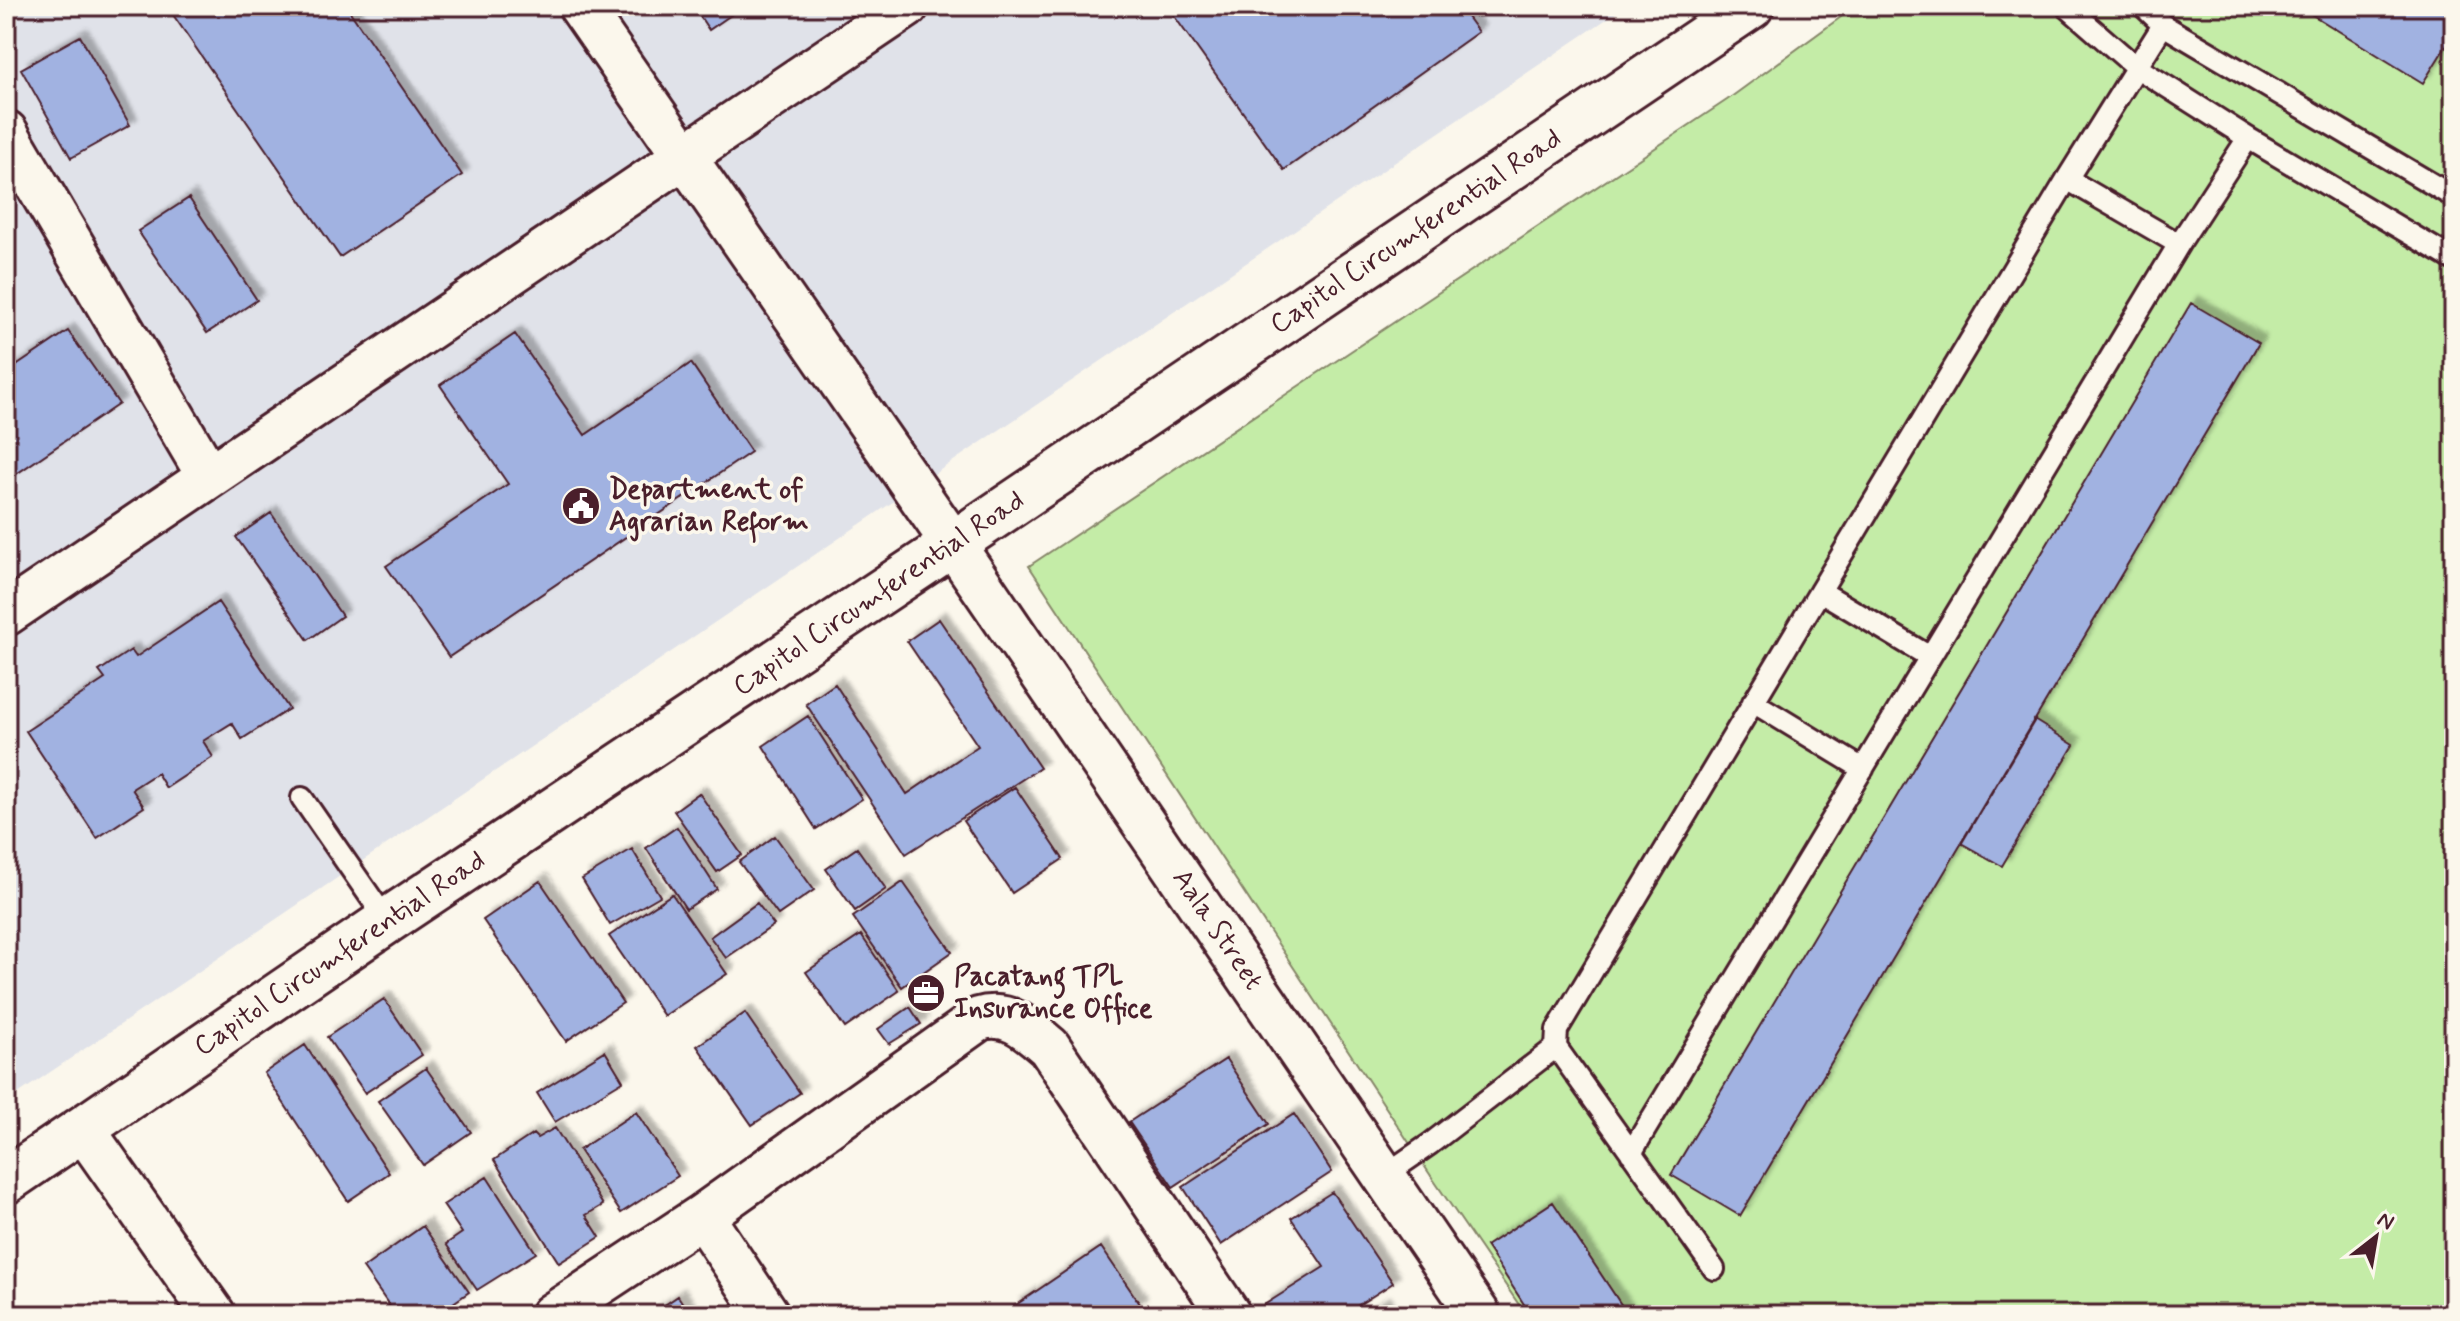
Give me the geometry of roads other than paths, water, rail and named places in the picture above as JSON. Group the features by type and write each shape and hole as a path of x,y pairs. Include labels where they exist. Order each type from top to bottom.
{"main road":[{"name":"Capitol Circumferential Road","path":"6,1181 387,921 1751,6"}],"street":[{"name":"Aala Street","path":"580,6 953,544 1479,1315"},
{"path":"6,614 907,6"},
{"path":"6,132 209,477"},
{"path":"552,1315 702,1216 979,1019 992,1015 1010,1019 1049,1047 1229,1315"},
{"path":"83,1129 214,1315"},
{"path":"702,1216 768,1315"}],"lane":[{"path":"2066,6 2136,67 2248,138 2454,260"},
{"path":"2143,6 2163,25 2454,197"},
{"path":"1714,1269 1556,1047 1557,1030 2067,179 2163,25"},
{"path":"1631,1153 2179,244 2248,138"},
{"path":"2067,179 2179,244"},
{"path":"1820,591 1930,657"},
{"path":"1753,702 1863,769"},
{"path":"302,798 387,921"},
{"path":"1385,1175 1556,1047"}],"place":[{"name":"Department of Agrarian Reform","path":"581,506"},
{"name":"Pacatang TPL Insurance Office","path":"926,993"}]}
